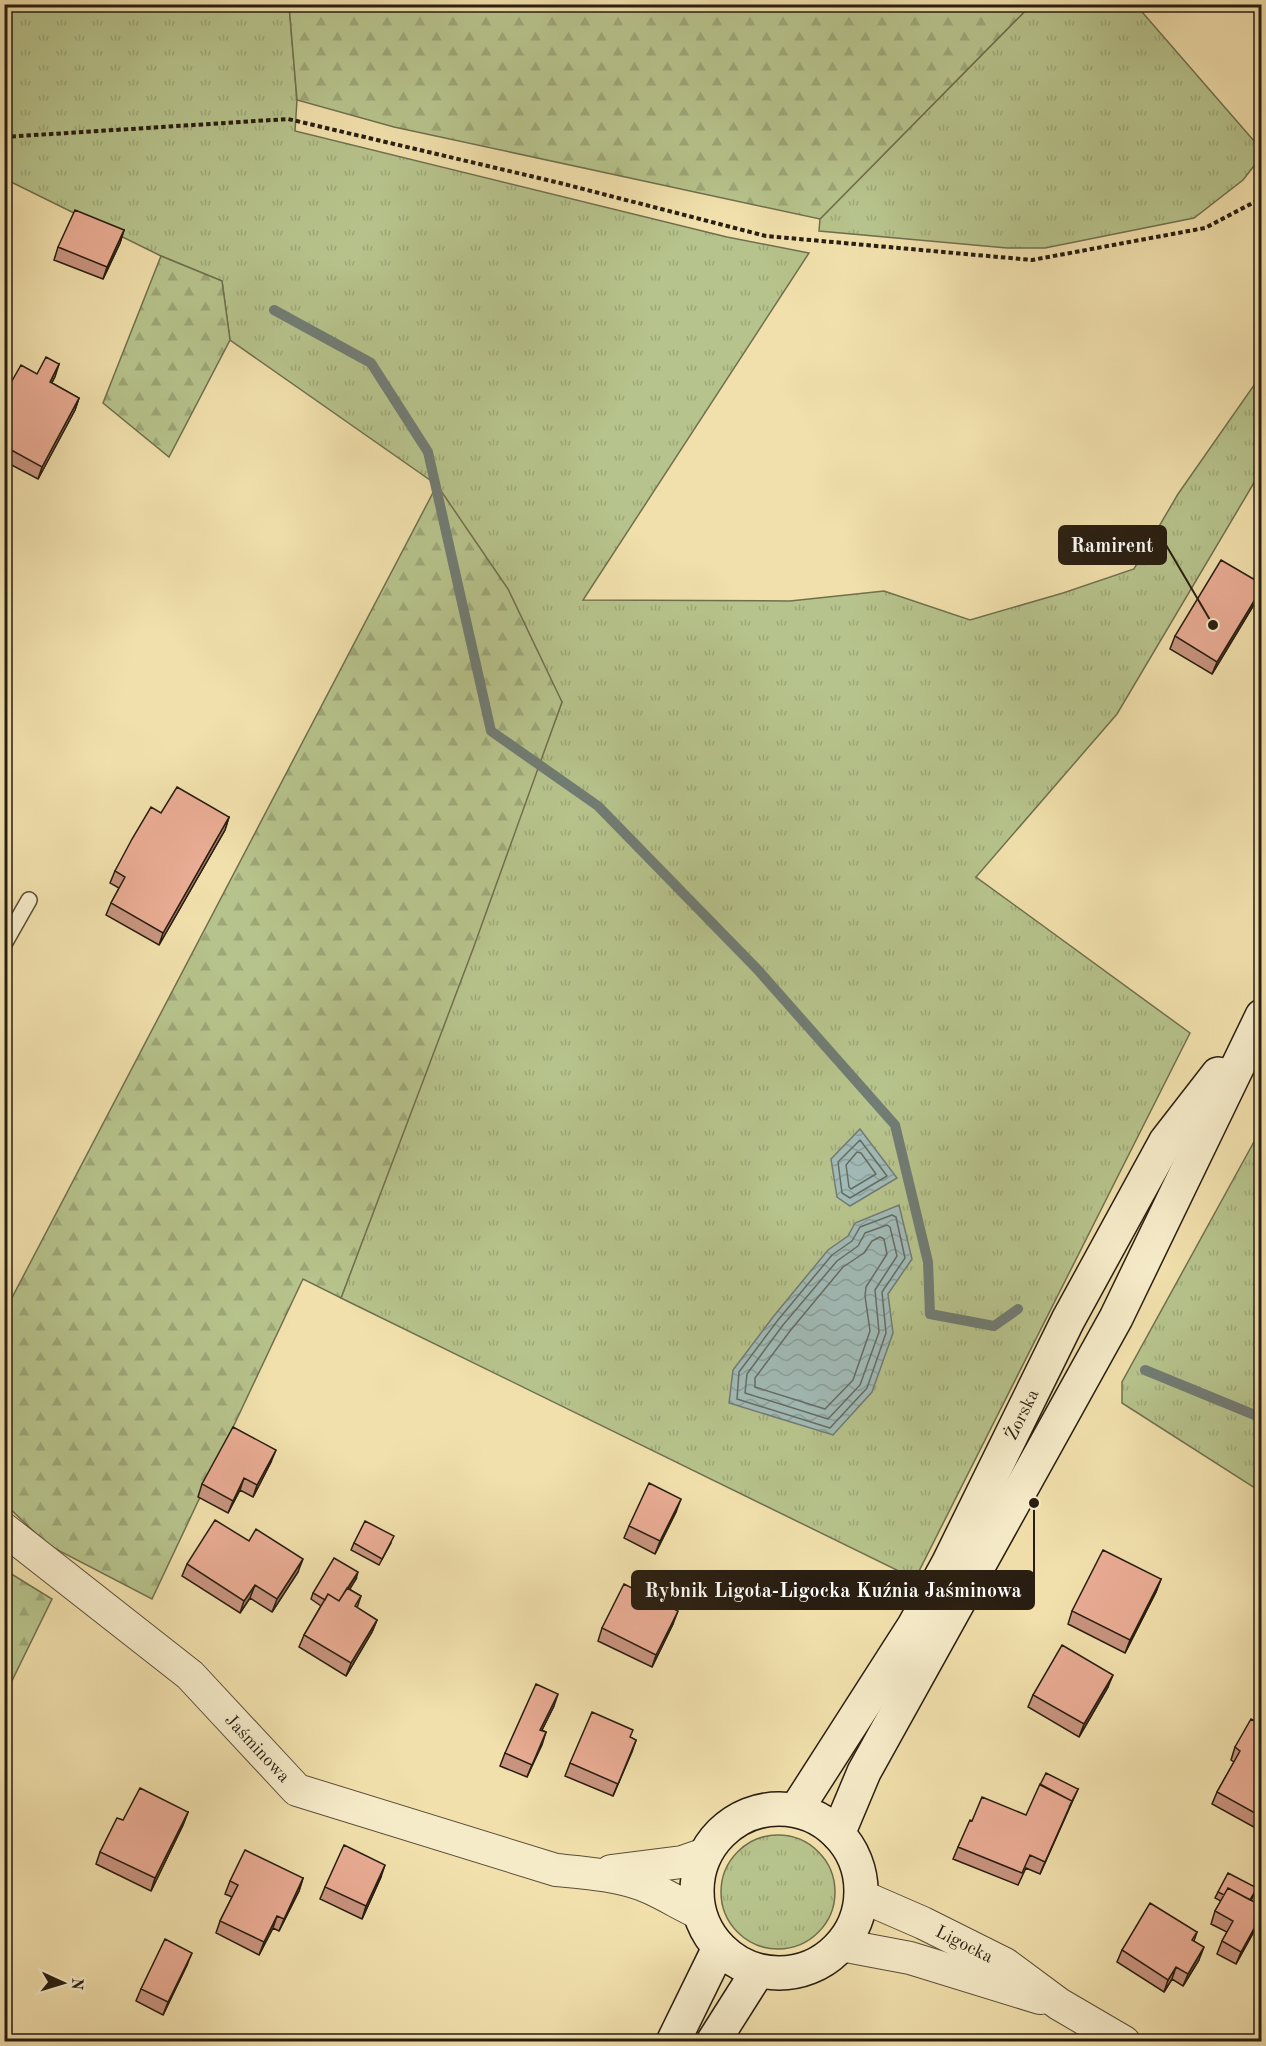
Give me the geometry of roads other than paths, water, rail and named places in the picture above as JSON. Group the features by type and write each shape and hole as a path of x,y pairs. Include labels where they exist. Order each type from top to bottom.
{"main road":[{"name":"Żorska","path":"796,1810 914,1626 948,1564 1068,1320 1166,1141 1259,1021"},
{"name":"Żorska","path":"838,1834 864,1772 1116,1318 1259,1021"},
{"path":"780,1809 796,1810 819,1819 838,1834 847,1845 856,1863 861,1896 855,1922 842,1945 820,1963 807,1969 779,1974 758,1971 739,1963 719,1948 705,1929 696,1898 697,1883 705,1854 724,1830 750,1814 780,1809"},
{"path":"673,2042 719,1948"},
{"path":"713,2042 758,1971"}],"street":[{"name":"Jaśminowa","path":"4,1529 190,1675 297,1790 556,1870 598,1874 647,1887 699,1913"},
{"name":"Jaśminowa","path":"598,1874 648,1865 682,1862 705,1854"},
{"name":"Ligocka","path":"861,1896 1005,1964 1059,2004 1124,2042"},
{"name":"Ligocka","path":"842,1945 910,1958 1059,2004"}],"lane":[{"path":"4,944 29,900"}],"water":[{"path":"860,1129 897,1178 850,1206 837,1197 831,1159"},
{"path":"899,1205 912,1259 888,1294 893,1333 872,1392 833,1435 729,1403 733,1370 828,1250 848,1236 855,1223"}],"waterway":[{"path":"274,310 371,363 428,452 491,731 598,806 757,969 895,1125 928,1262 930,1314 994,1326 1018,1309"},
{"path":"1145,1370 1262,1418"}],"place":[{"name":"Ramirent","path":"1213,625"},
{"name":"Rybnik Ligota-Ligocka Kuźnia Jaśminowa","path":"1034,1503"}]}
